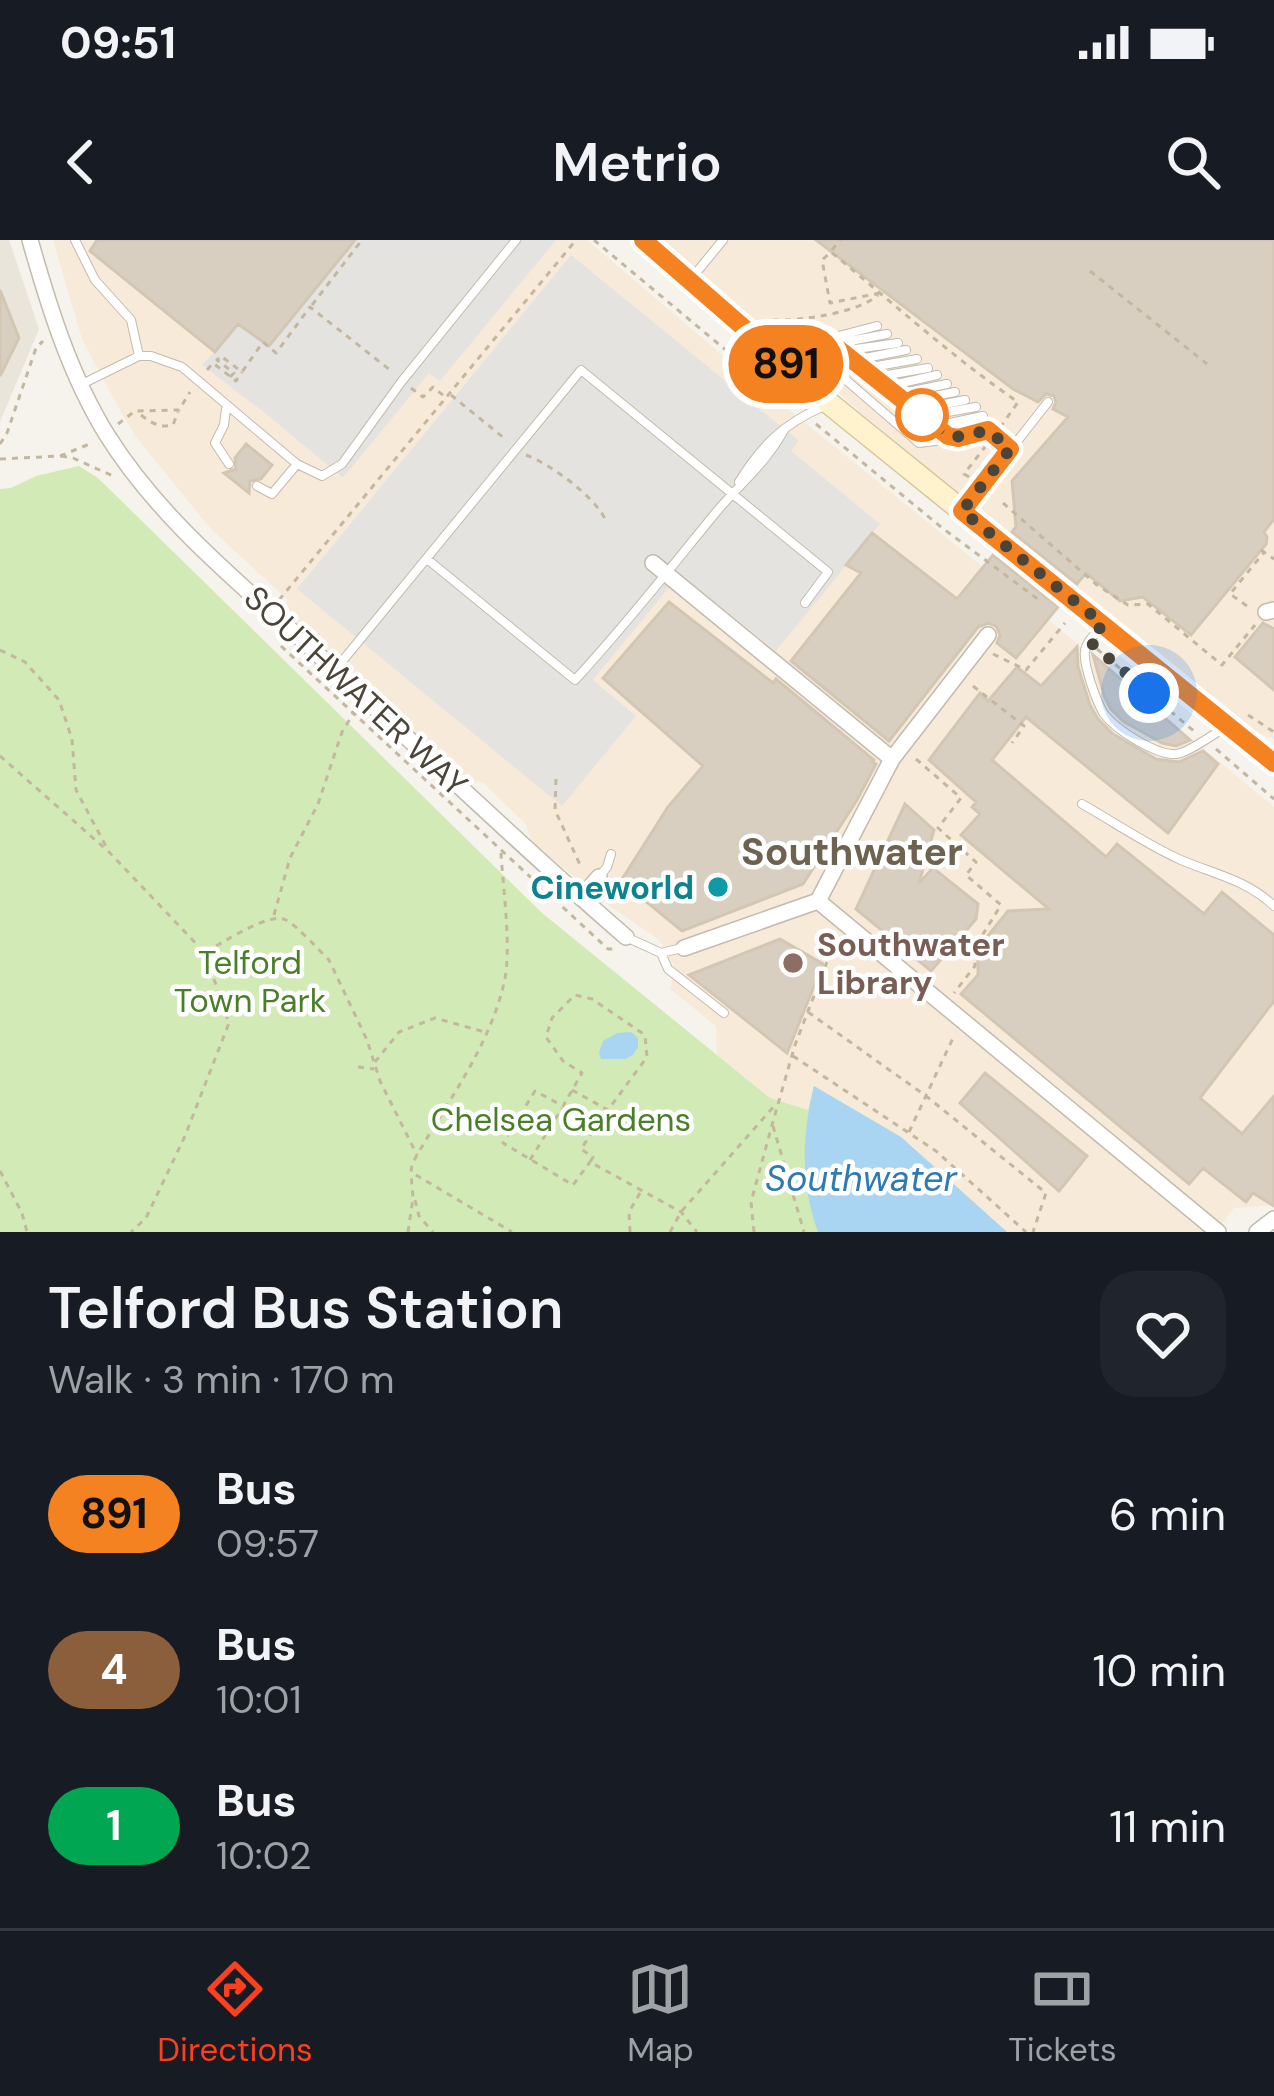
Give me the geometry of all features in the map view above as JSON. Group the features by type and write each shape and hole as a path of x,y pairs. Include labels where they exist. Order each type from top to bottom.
{"street":[{"name":"SOUTHWATER WAY","path":"30,240 80,385 106,434 162,506 335,670 590,887 626,937"},
{"path":"643,240 830,404 962,511 1096,633 1269,755"},
{"path":"660,568 897,752"},
{"path":"684,948 818,901 897,752 983,641"},
{"path":"818,901 1218,1232"},
{"path":"1257,1232 1274,1219"}],"lane":[{"path":"75,240 95,280 130,320 140,356"},
{"path":"80,385 140,356 151,356 182,368 297,464 322,476 341,464 516,240"},
{"path":"690,280 723,240"},
{"path":"790,368 829,341 877,326"},
{"path":"829,341 887,334"},
{"path":"829,341 948,436 958,438"},
{"path":"842,351 902,347 854,360"},
{"path":"842,351 846,380 919,443 988,430 1010,449"},
{"path":"865,368 917,359"},
{"path":"875,377 928,368"},
{"path":"335,670 581,370 828,572 806,602"},
{"path":"887,386 937,375"},
{"path":"896,394 946,384"},
{"path":"905,402 955,392"},
{"path":"914,410 965,400"},
{"path":"962,511 1048,402"},
{"path":"427,559 575,680 660,568 732,494 774,434 830,404"},
{"path":"226,407 215,443 229,464"},
{"path":"923,417 976,407"},
{"path":"935,426 983,416"},
{"path":"256,486 272,494 297,464"},
{"path":"1096,633 1084,653 1102,712 1113,722 1158,752 1176,754 1228,727"},
{"path":"1082,803 1182,860 1260,892 1274,906"},
{"path":"590,887 607,867 611,854"},
{"name":"SOUTHWATER WAY","path":"626,937 661,953"},
{"path":"684,948 661,953 668,969 724,1013"}],"path":[{"path":"242,372 221,356 217,360 234,373 230,377 236,381 263,342 276,352 362,240"},
{"path":"270,610 576,240"},
{"path":"595,240 804,415 1048,608"},
{"path":"840,240 822,260 830,303 880,292"},
{"path":"831,252 975,373 1018,402 964,474 969,477"},
{"path":"1090,271 1207,364"},
{"path":"771,320 794,321 868,304 880,292"},
{"path":"310,307 423,397 433,387 446,397"},
{"path":"0,444 36,348 56,326"},
{"path":"138,412 164,428 173,425 178,410"},
{"path":"60,456 117,428 138,412 170,412"},
{"path":"0,459 60,456 125,483"},
{"path":"1003,503 1096,585 1128,604 1148,604 1222,664 1268,613 1230,593 1263,550 1274,559"},
{"path":"983,641 1027,670 1066,621 1096,633 1203,738 1274,799"},
{"path":"0,650 25,662 59,700 72,739 76,790 109,852"},
{"path":"958,674 1024,726 1012,742"},
{"path":"274,917 290,857 318,804 342,732 353,714"},
{"path":"897,752 961,798 938,828 976,862 966,875 1001,905 975,947 975,967 944,1006"},
{"path":"0,756 109,852 205,953 229,1022 166,1177 146,1218 131,1232"},
{"path":"0,765 9,763"},
{"path":"556,779 555,810 590,887"},
{"path":"408,1232 412,1164 456,1093 505,980 501,851 555,901"},
{"path":"205,953 274,917 286,920 329,960 417,1155"},
{"path":"754,1232 751,1202 778,1101 843,921"},
{"path":"530,1160 563,1106 582,1073 563,1061 546,1037 552,1018 575,995 592,999 644,1035 647,1057 581,1149 593,1157 573,1185 530,1160 503,1143 535,1090 563,1106"},
{"path":"792,1055 936,1150 1030,1232 1046,1193 926,1096 808,1012"},
{"path":"375,1066 399,1032 435,1018 486,1032"},
{"path":"908,1132 961,1020"},
{"path":"358,1066 375,1066"},
{"path":"572,1090 608,1110"},
{"path":"670,1232 681,1212 778,1101"},
{"path":"772,1125 804,1232"},
{"path":"590,1162 681,1212 697,1232"},
{"path":"0,1171 27,1232"},
{"path":"411,1172 512,1232"},
{"path":"412,1192 419,1216 433,1232"},
{"path":"630,1232 628,1212 640,1192"}],"shaded area":[{"path":"0,240 9,240 39,329 0,422"},
{"path":"53,240 587,240 1274,807 1274,1205 1234,1208 1215,1232 1007,1232 901,1137 815,1086 808,1110 770,1098 717,1055 716,1026 670,989 675,967 659,940 532,842 525,823 483,783 463,778 282,611 288,600 211,529 121,412 82,339"},
{"path":"97,240 556,240 440,381 429,373 343,478 202,365 215,351 88,250"},
{"path":"659,240 1274,240 1274,739 1250,729 951,489"},
{"path":"571,255 799,441 791,451 880,524 776,651 680,574 593,680 636,716 562,806 297,589"}],"green space":[{"name":"Telford Town Park","path":"79,466 98,478 542,913 770,1098 808,1110 814,1086 901,1137 1007,1232 0,1232 0,489"}],"water":[{"path":"631,1032 638,1038 633,1055 601,1059 603,1041"},
{"name":"Southwater","path":"814,1086 901,1137 1007,1232 818,1232 805,1159"}],"building":[{"path":"97,240 355,240 269,346 238,324 215,352 90,251"},
{"path":"816,240 1274,240 1274,519 1264,532 1266,544 1191,635 1143,597 1120,601 1086,573 1077,584 1012,532 1016,527 1012,481 1068,417 1053,409 1054,396 1046,394 1038,402 1013,389"},
{"path":"0,290 19,338 0,376"},
{"path":"246,444 272,465 261,479 250,481 249,493 224,473 236,469 235,458"},
{"path":"872,533 957,599 993,555 1058,607 1016,658 997,643 996,626 978,627 889,741 791,661 861,573 846,565"},
{"path":"669,602 773,683 776,679 876,764 803,884 682,931 621,881 668,807 703,766 603,678"},
{"path":"1263,623 1274,629 1274,690 1235,657"},
{"path":"1077,647 1090,705 1113,734 1156,759 1179,762 1203,751 1218,764 1168,833 1026,717 992,760 1106,857 1117,844 1204,914 1222,892 1274,935 1274,1001 1200,1098 1242,1134 1274,1096 1274,1206 1253,1193 1246,1202 1203,1168 1189,1184 961,994 978,975 978,948 1008,911 1049,909 961,835 980,814 972,807 976,802 929,760 980,693 988,701 1017,667 1041,686"},
{"path":"1093,655 1190,740 1176,746 1162,743 1123,721 1105,698"},
{"path":"905,804 934,830 919,883 933,868 978,904 976,919 931,971 856,909"},
{"path":"780,939 823,964 787,1053 689,975"},
{"path":"985,1073 1087,1156 1059,1191 960,1103"}],"bus line":[{"name":"891","path":"643,240 790,368 826,339 948,436 988,430 1010,449 962,511 1274,763"}],"place":[{"name":"Cineworld","path":"718,887"},
{"name":"Southwater Library","path":"793,963"}],"district":[{"name":"Southwater","path":"852,851"}],"route":[{"path":"922,415 948,436 988,430 1010,449 962,511 1103,624 1089,641 1149,693"}],"park label":[{"name":"Chelsea Gardens","path":"561,1119"}]}
